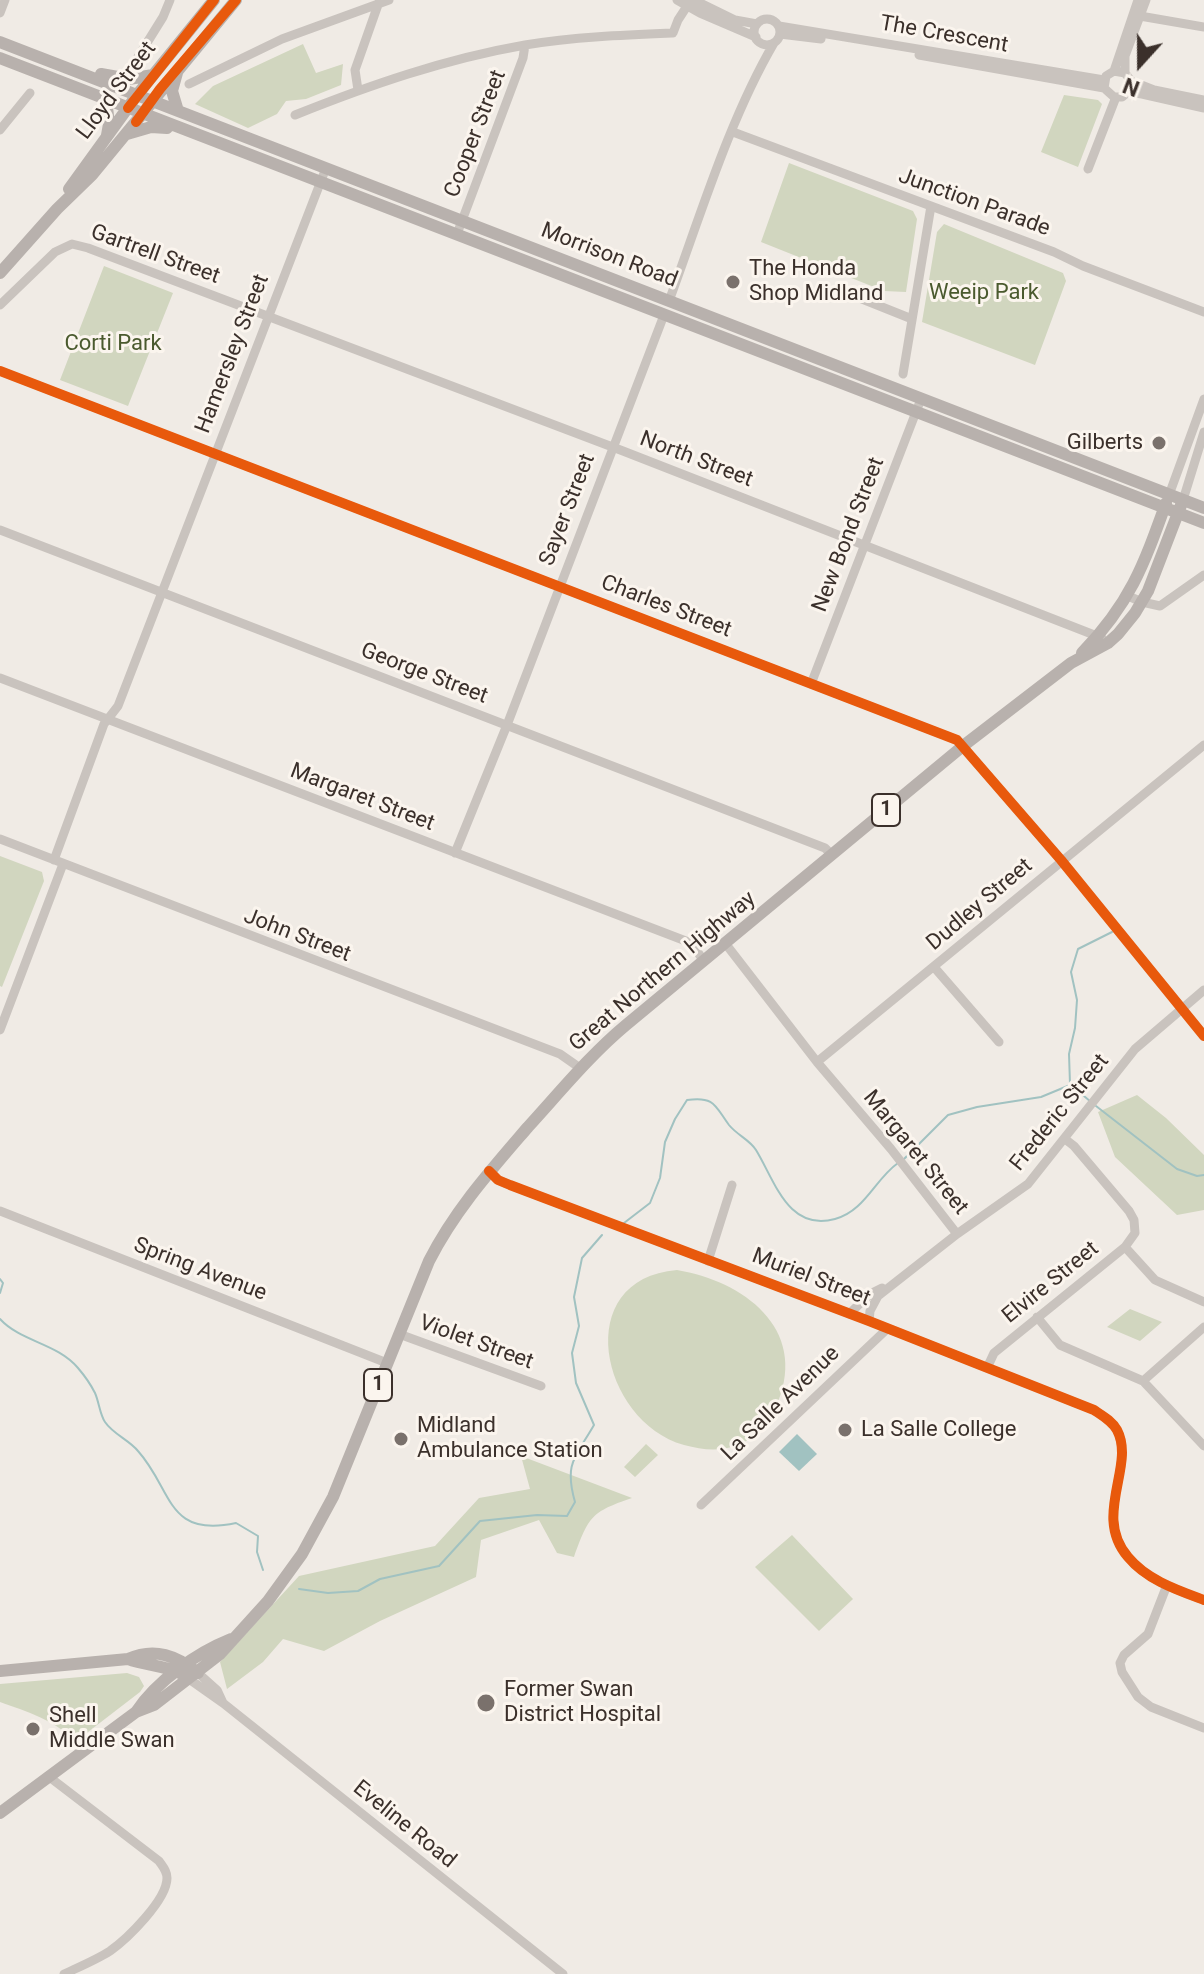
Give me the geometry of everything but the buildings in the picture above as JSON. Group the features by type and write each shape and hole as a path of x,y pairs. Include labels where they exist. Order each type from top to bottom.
{"main road":[{"name":"Lloyd Street","path":"57,209 137,95 214,0"},
{"name":"Lloyd Street","path":"0,273 92,175 236,0"},
{"name":"Morrison Road","path":"0,42 669,301 918,405 1166,501 1178,513 1204,523"},
{"name":"Morrison Road","path":"0,58 693,327 918,405"},
{"path":"72,70 85,69 118,78 153,75"},
{"path":"177,69 172,91 178,111"},
{"path":"106,99 109,124 106,138"},
{"path":"126,135 151,127 186,130"},
{"path":"633,303 652,305 669,301 693,327"},
{"name":"Morrison Road","path":"1166,501 1183,500 1204,508"},
{"name":"Great Northern Highway","path":"0,1813 136,1712 154,1705 211,1647 233,1638 279,1587 333,1497 429,1261 446,1228 489,1171 580,1068 605,1042 963,746 1103,639 1142,602 1183,500"},
{"name":"Great Northern Highway","path":"1103,639 1128,596 1166,501"},
{"path":"0,1671 128,1659 141,1653 180,1659 188,1672"},
{"path":"128,1659 188,1672"},
{"path":"146,1696 153,1678 148,1665"},
{"name":"Great Northern Highway","path":"136,1712 146,1696 188,1672"}],"street":[{"path":"0,13 5,0"},
{"path":"135,62 170,0"},
{"name":"The Crescent","path":"677,0 735,20 757,24 769,19 778,34"},
{"path":"1138,0 1114,71 1104,84 1110,95 1116,97 1128,92 1204,108"},
{"path":"1128,92 1125,56 1146,0"},
{"path":"189,84 282,39 383,1"},
{"path":"358,90 355,70 383,1"},
{"path":"295,115 421,69 525,45 673,33 690,2"},
{"name":"The Crescent","path":"690,2 766,44 778,34 1104,84"},
{"path":"1140,16 1204,27"},
{"path":"757,24 759,69"},
{"path":"669,301 733,132 759,69 778,34"},
{"name":"Cooper Street","path":"457,234 523,58 525,45"},
{"path":"1114,71 1154,90 1204,100"},
{"path":"0,130 30,93"},
{"path":"1088,169 1116,97"},
{"name":"Junction Parade","path":"733,132 1203,311"},
{"name":"Hamersley Street","path":"0,1030 108,718 118,706 326,168"},
{"path":"903,374 931,206"},
{"name":"Gartrell Street","path":"0,305 55,252 72,244 269,317"},
{"path":"862,299 912,319"},
{"name":"Sayer Street","path":"455,853 664,315"},
{"name":"North Street","path":"269,317 613,447 1103,639"},
{"name":"Charles Street","path":"0,371 957,740 1061,860 1204,1036"},
{"path":"1166,501 1204,399"},
{"name":"New Bond Street","path":"811,684 918,405"},
{"path":"1183,500 1204,432"},
{"name":"George Street","path":"0,530 825,848 832,855"},
{"path":"1128,596 1152,605 1166,603 1204,575"},
{"name":"Margaret Street","path":"0,678 691,943 704,961"},
{"name":"Dudley Street","path":"817,1062 1204,745"},
{"name":"John Street","path":"0,839 560,1054 580,1068"},
{"name":"Margaret Street","path":"725,943 957,1234"},
{"path":"934,967 999,1042"},
{"name":"Frederic Street","path":"869,1321 870,1311 878,1296 957,1234 1028,1184 1135,1049 1204,990"},
{"name":"Elvire Street","path":"987,1368 994,1353 1132,1240 1136,1226 1129,1211 1065,1139"},
{"name":"Muriel Street","path":"489,1171 498,1180 510,1185 1094,1410 1116,1428 1121,1457 1112,1511 1117,1537 1127,1556 1145,1573 1167,1585"},
{"path":"708,1261 732,1185"},
{"name":"Spring Avenue","path":"0,1211 387,1363"},
{"path":"1125,1247 1155,1280 1204,1302"},
{"name":"Frederic Street","path":"849,1314 870,1294 899,1278"},
{"path":"1037,1317 1060,1345 1143,1381 1203,1446"},
{"path":"1143,1381 1204,1327"},
{"name":"La Salle Avenue","path":"701,1505 887,1329"},
{"name":"Violet Street","path":"399,1334 541,1386"},
{"path":"1204,1600 1167,1585 1148,1634 1124,1655 1120,1663 1122,1672 1138,1697 1151,1707 1204,1728"},
{"name":"Eveline Road","path":"188,1672 563,1974"},
{"path":"48,1776 159,1861 166,1871 167,1880 160,1897 119,1944 64,1974"}],"green space":[{"path":"303,44 316,73 343,64 341,85 306,99 286,101 277,114 248,128 195,104 213,86"},
{"path":"1064,95 1098,100 1102,104 1078,167 1041,152"},
{"path":"789,163 913,211 917,219 906,292 884,291 761,242"},
{"name":"Weeip Park","path":"944,224 1063,273 1066,281 1035,365 922,322 937,232"},
{"name":"Corti Park","path":"104,266 173,293 128,406 60,380"},
{"path":"0,856 42,872 44,881 2,987 0,986"},
{"path":"1137,1095 1204,1155 1204,1210 1177,1215 1115,1157 1098,1112"},
{"path":"677,1270 725,1285 746,1297 764,1312 777,1331 784,1352 785,1376 778,1402 757,1433 738,1445 718,1449 698,1448 655,1431 632,1409 617,1381 609,1352 610,1323 621,1298 643,1279"},
{"path":"1130,1309 1162,1322 1140,1341 1107,1327"},
{"path":"646,1444 658,1455 635,1477 624,1467"},
{"path":"521,1456 632,1498 608,1507 593,1517 574,1557 557,1553 539,1520 481,1540 476,1577 380,1621 324,1651 283,1639 263,1662 227,1689 220,1662 299,1576 435,1546 479,1498 530,1489"},
{"path":"792,1535 853,1599 819,1631 755,1567"},
{"path":"127,1673 139,1677 144,1686 140,1692 75,1742 50,1722 0,1702 0,1684"}],"water":[{"path":"797,1434 817,1454 799,1471 779,1452"}],"waterway":[{"path":"1070,1084 1069,1054 1077,1000 1071,972 1078,949 1112,932"},
{"path":"904,1159 948,1115 1041,1097 1070,1085"},
{"path":"1071,1085 1091,1102"},
{"path":"624,1223 650,1203 660,1178 665,1142 687,1100 703,1100 713,1104 732,1129 753,1146 785,1201 806,1218 819,1221 845,1215 862,1202 898,1163"},
{"path":"1096,1106 1177,1169 1197,1176 1204,1175"},
{"path":"299,1589 328,1593 358,1591 380,1579 439,1566 480,1521 537,1515 567,1516 575,1502 571,1478 573,1461 594,1425 576,1383 572,1353 579,1326 574,1297 582,1258 602,1235"},
{"path":"0,1279 3,1283 0,1293"},
{"path":"0,1319 18,1333 60,1353 78,1368 95,1393 105,1422 138,1451 183,1517 196,1524 213,1526 236,1523 258,1536 257,1552 263,1570"}],"cycle path":[{"path":"128,108 214,0"},
{"path":"136,122 236,0"},
{"path":"0,371 957,740 1061,860 1204,1036"},
{"path":"489,1171 498,1180 510,1185 1094,1410 1115,1427 1121,1444 1122,1459 1114,1508 1118,1541 1128,1557 1144,1572 1204,1600"}],"place":[{"name":"The Honda Shop Midland","path":"733,282"},
{"name":"Gilberts","path":"1159,443"},
{"name":"La Salle College","path":"845,1430"},
{"name":"Midland Ambulance Station","path":"401,1439"},
{"name":"Former Swan District Hospital","path":"486,1703"},
{"name":"Shell Middle Swan","path":"33,1729"}]}
